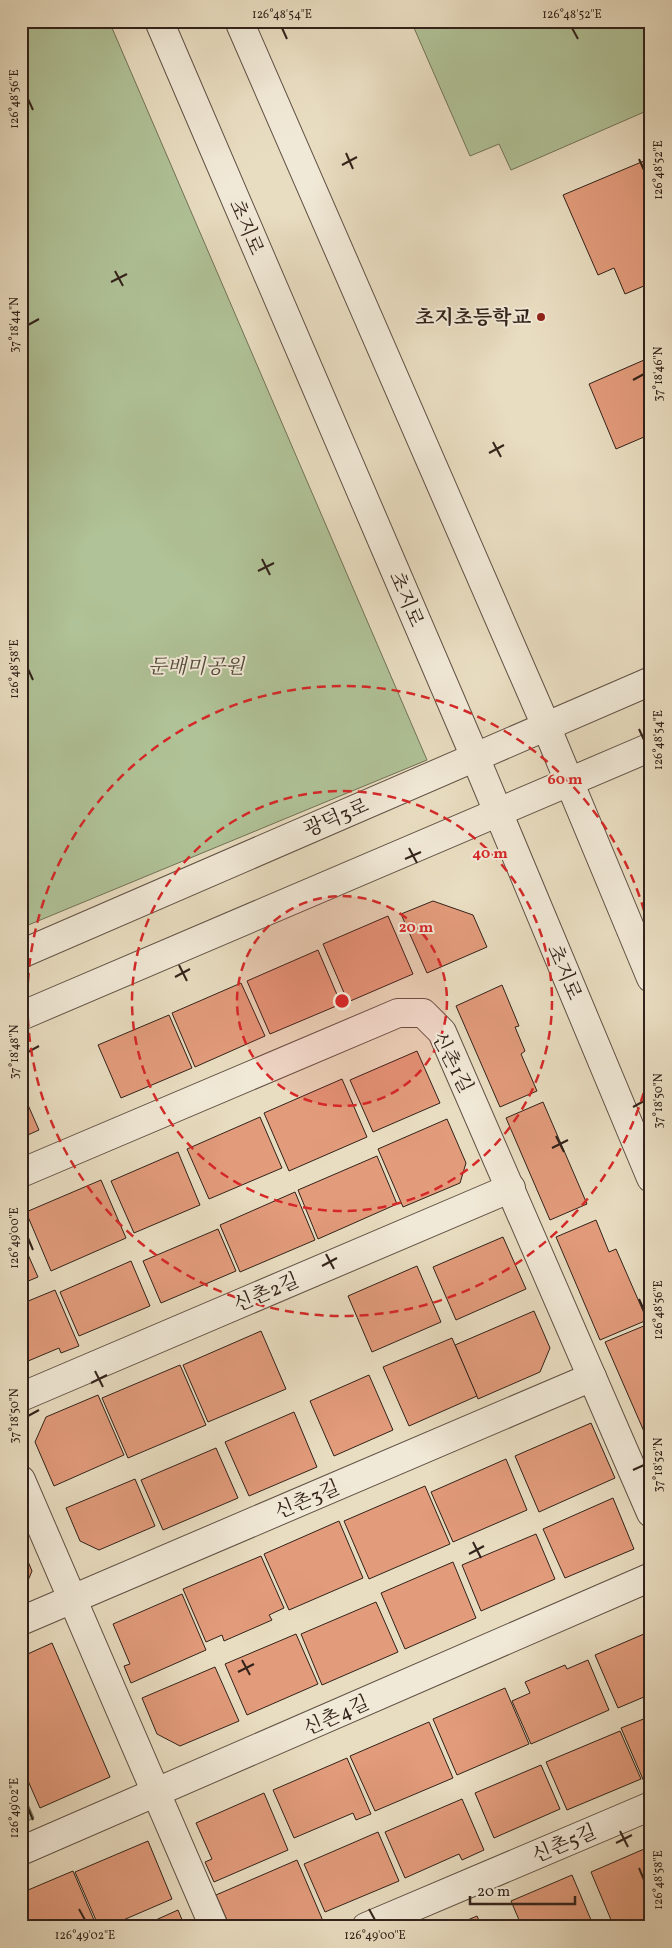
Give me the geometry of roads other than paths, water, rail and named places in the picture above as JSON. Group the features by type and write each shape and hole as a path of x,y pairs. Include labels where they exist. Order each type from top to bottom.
{"street":[{"name":"초지로","path":"158,21 476,757 651,1178"},
{"path":"239,21 546,726 651,978"},
{"name":"광덕3로","path":"21,954 651,681"},
{"path":"21,1016 651,747"},
{"name":"신촌1길","path":"21,1172 398,1013 423,1013 442,1032 651,1513"},
{"name":"신촌2길","path":"21,1396 511,1188"},
{"name":"신촌3길","path":"21,1621 592,1377"},
{"path":"21,1480 214,1927"},
{"name":"신촌4길","path":"21,1851 156,1794 651,1577"},
{"name":"신촌5길","path":"366,1927 651,1806"}],"place":[{"name":"초지초등학교","path":"541,317"}],"park label":[{"name":"둔배미공원","path":"196,666"}]}
